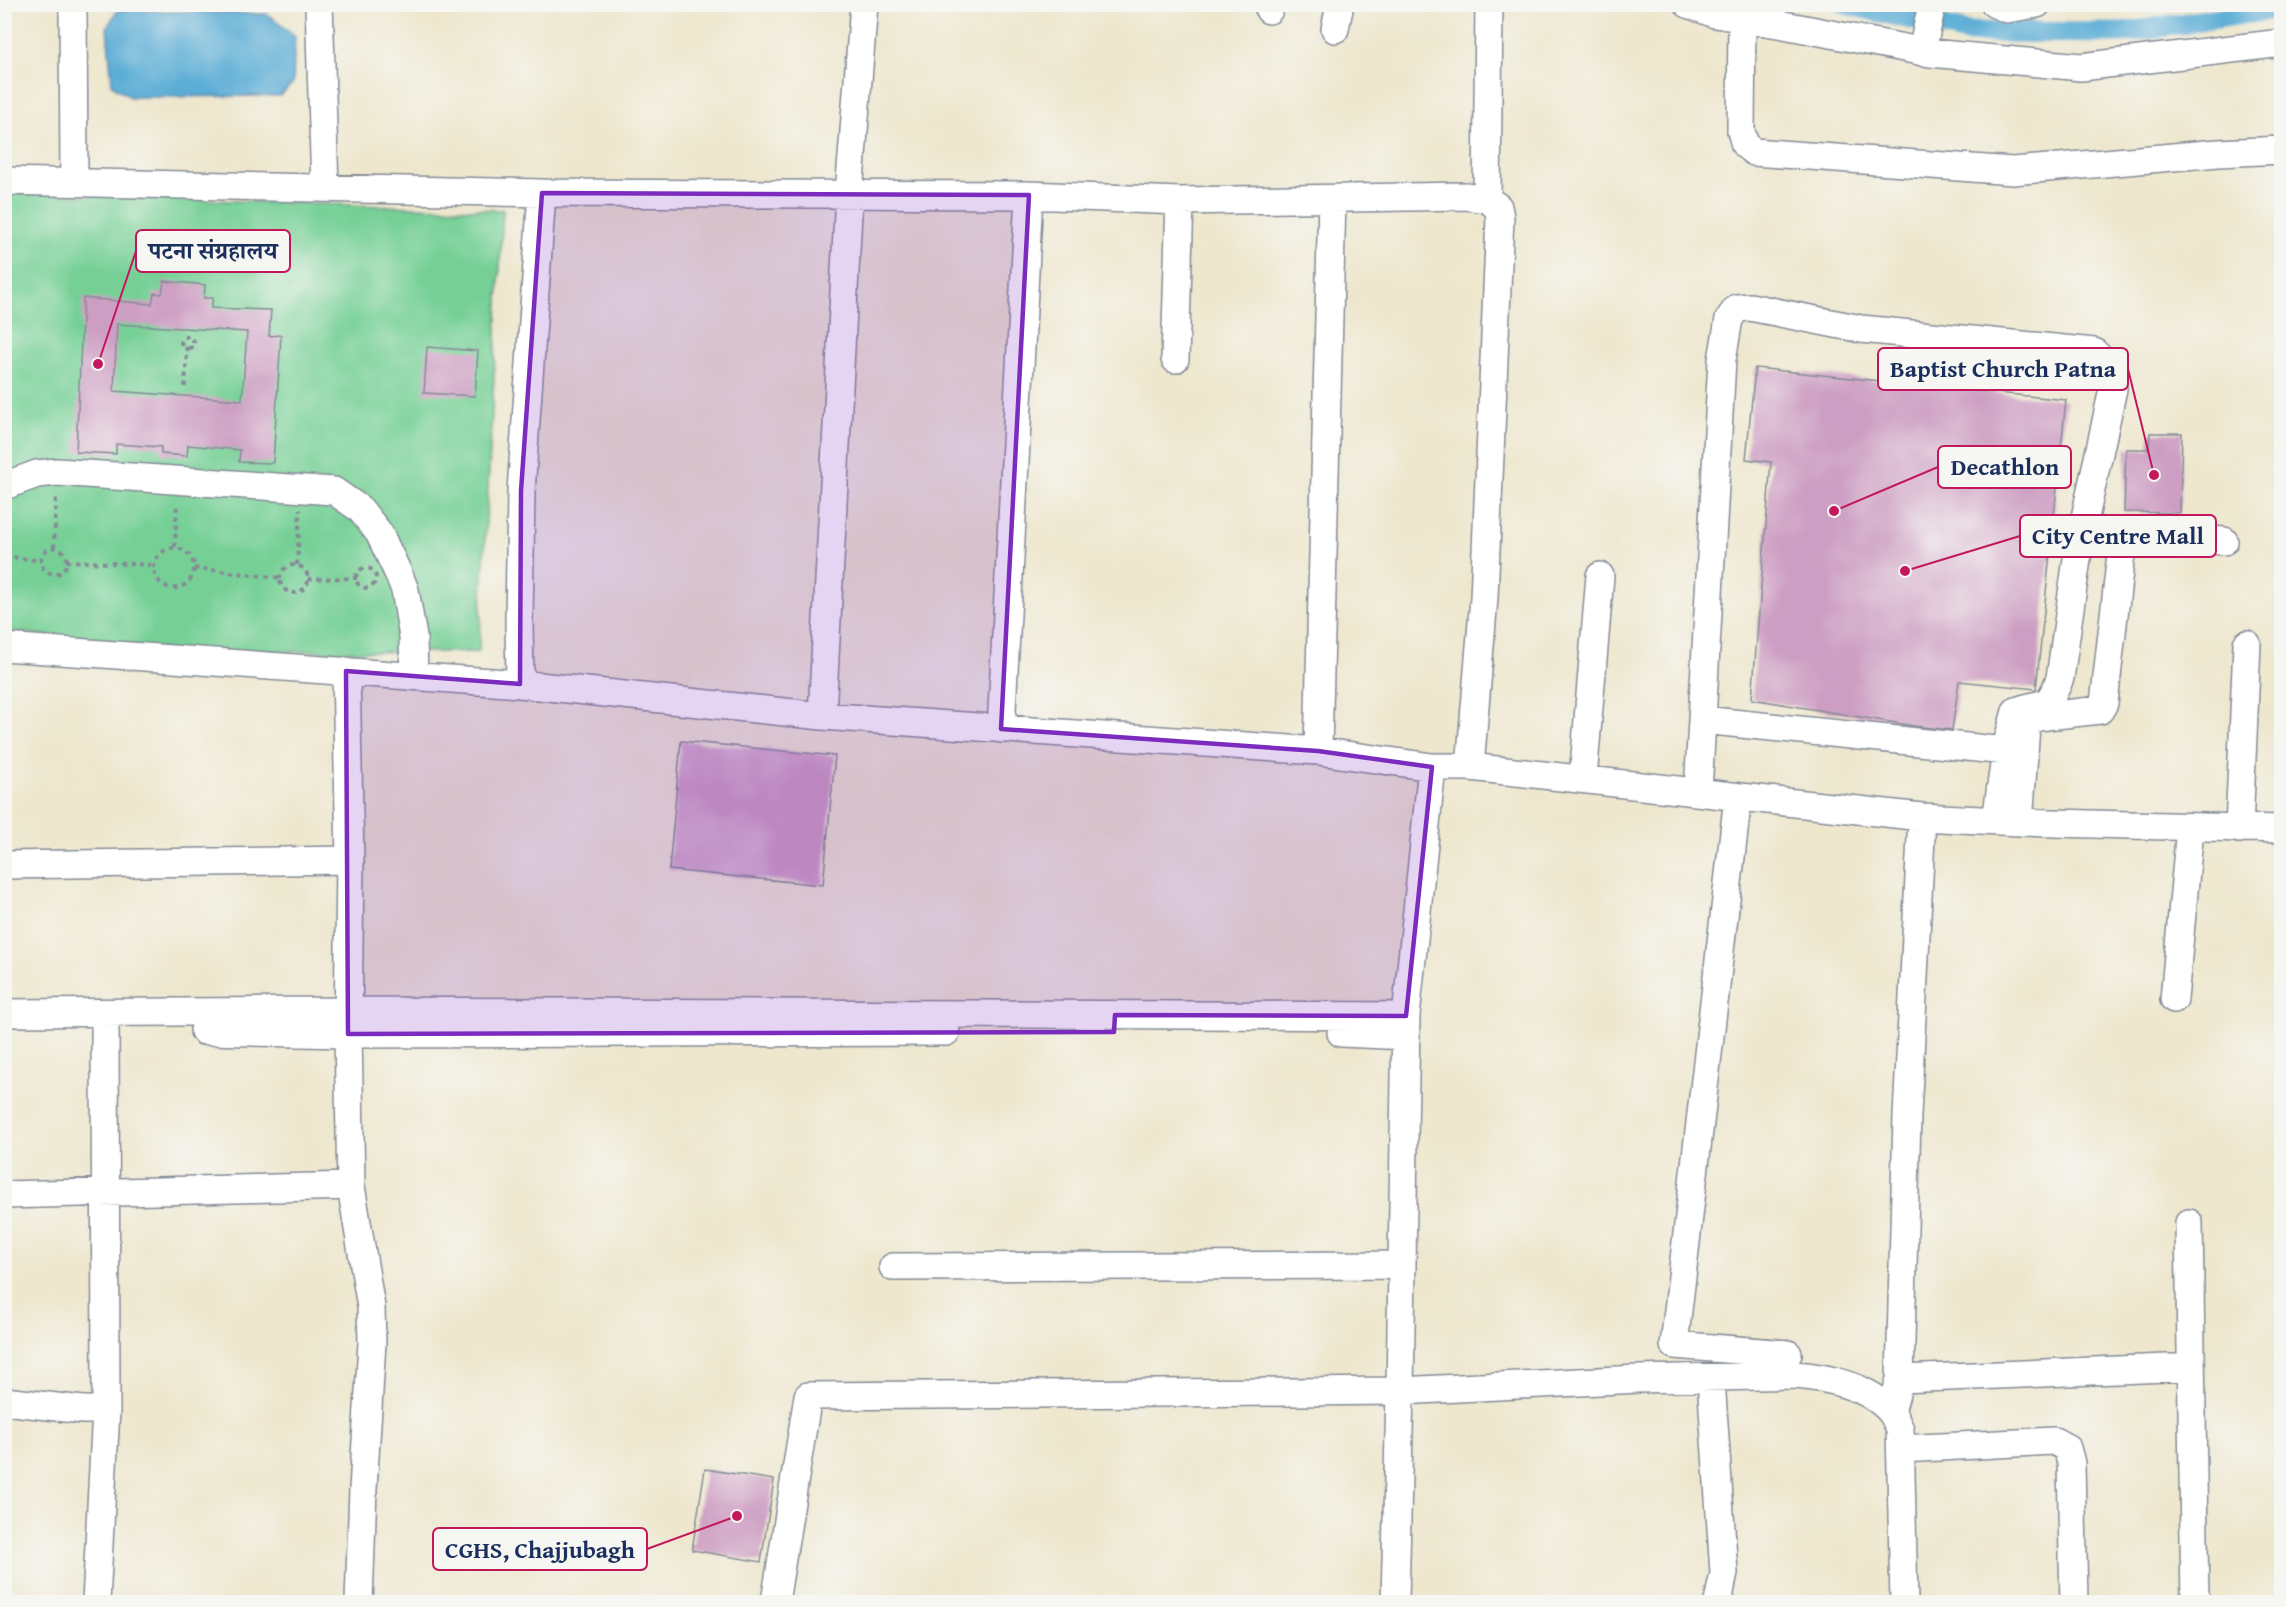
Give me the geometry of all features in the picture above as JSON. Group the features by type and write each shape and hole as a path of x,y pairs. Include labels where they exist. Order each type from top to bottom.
{"street":[{"path":"73,4 74,182"},
{"path":"319,4 325,188"},
{"path":"822,716 849,194 864,4"},
{"path":"1488,199 1486,165 1490,4"},
{"path":"1688,4 1715,14 1742,18 1927,29 2081,67 2282,42"},
{"path":"1995,4 2007,9 2037,4"},
{"path":"1742,18 1741,131 1745,145 1754,152 2013,171 2218,153 2282,150"},
{"path":"4,181 542,193 1029,195 1180,201 1465,196 1488,199 1498,207 1500,217 1484,597 1470,767"},
{"path":"520,684 521,490 542,193"},
{"path":"1002,729 1029,195"},
{"path":"1318,751 1332,199"},
{"path":"1175,359 1180,201"},
{"path":"1698,792 1722,360 1729,319 1737,308 1750,307 1861,329 2094,352 2107,364 2113,389 2079,544 2060,678 2053,698 2043,705 2028,706 2016,711 2006,751 2008,821"},
{"path":"4,486 37,474 57,472 334,491 360,510 379,533 405,590 413,637 414,676"},
{"path":"2008,821 2026,726 2038,717 2100,710 2104,703 2122,545 2128,536 2224,541"},
{"path":"1583,779 1600,576"},
{"path":"2239,829 2247,644"},
{"path":"4,647 520,684 822,716 1318,751 1432,767 1470,767 1922,817 2190,828 2282,829"},
{"path":"346,671 350,860 348,1023 351,1186 371,1307 372,1343 359,1602"},
{"path":"1702,720 2006,751"},
{"path":"1395,1602 1406,1026 1432,767"},
{"path":"1738,797 1674,1345 1788,1354"},
{"path":"1891,1412 1900,1379 1907,1116 1922,817"},
{"path":"2174,999 2190,828"},
{"path":"4,865 350,860"},
{"path":"4,1013 97,1022 1115,1023 1314,1032 1406,1026"},
{"path":"4,1031 97,1022"},
{"path":"96,1602 106,1410 106,1194 97,1022"},
{"path":"4,1195 351,1186"},
{"path":"2189,1223 2195,1602"},
{"path":"893,1267 1402,1265"},
{"path":"1900,1379 2191,1367"},
{"path":"775,1602 807,1396 1400,1391 1639,1379 1813,1376 1839,1381 1879,1402 1891,1412 1900,1429 1904,1602"},
{"path":"1711,1379 1724,1574 1718,1602"},
{"path":"4,1401 83,1410 106,1410"},
{"path":"1901,1449 2054,1441 2067,1448 2071,1463 2074,1602"}],"path":[{"path":"185,387 187,349"},
{"path":"54,548 57,472"},
{"path":"175,547 178,481"},
{"path":"297,565 302,489"},
{"path":"175,547 189,554 194,568 192,577 186,584 173,588 165,586 158,580 154,565 161,552 175,547"},
{"path":"54,548 63,552 66,561 62,571 55,574 44,568 42,561 44,553 54,548"},
{"path":"4,556 42,561"},
{"path":"66,561 154,565"},
{"path":"297,565 305,570 308,579 305,587 294,592 283,587 280,578 287,566 297,565"},
{"path":"194,568 280,578"},
{"path":"366,568 374,571 376,576 374,584 367,587 360,585 357,578 358,572 366,568"},
{"path":"308,579 357,578"}],"highlighted area":[{"path":"542,193 1029,195 1001,729 1318,751 1432,767 1406,1016 1115,1015 1114,1032 348,1034 346,671 520,684 521,491"}],"green space":[{"path":"5,193 503,210 479,652 176,651 5,631"}],"water":[{"path":"118,10 267,14 295,36 293,83 280,96 130,97 112,85 107,27"}],"building":[{"path":"164,281 205,285 204,298 213,298 211,308 271,310 269,336 281,335 273,463 239,462 240,450 188,445 187,456 161,454 161,447 116,444 116,454 76,452 83,298 152,304 154,293 162,294","holes":["117,324 247,332 242,400 114,391"]},
{"path":"427,347 478,351 475,396 424,393"},
{"path":"1755,368 2066,400 2036,689 1959,681 1952,730 1914,726 1752,699 1771,462 1746,459"},
{"path":"2150,433 2182,433 2180,513 2124,512 2126,449 2149,449"},
{"path":"681,741 835,756 823,885 669,870"},
{"path":"705,1469 774,1480 761,1562 692,1550"}],"waterway":[{"path":"1846,4 1967,32 2122,33 2282,8"}],"place":[{"name":"पटना संग्रहालय","path":"98,364"},
{"name":"Baptist Church Patna","path":"2154,475"},
{"name":"Decathlon","path":"1834,511"},
{"name":"City Centre Mall","path":"1905,571"},
{"name":"CGHS, Chajjubagh","path":"737,1516"}]}
